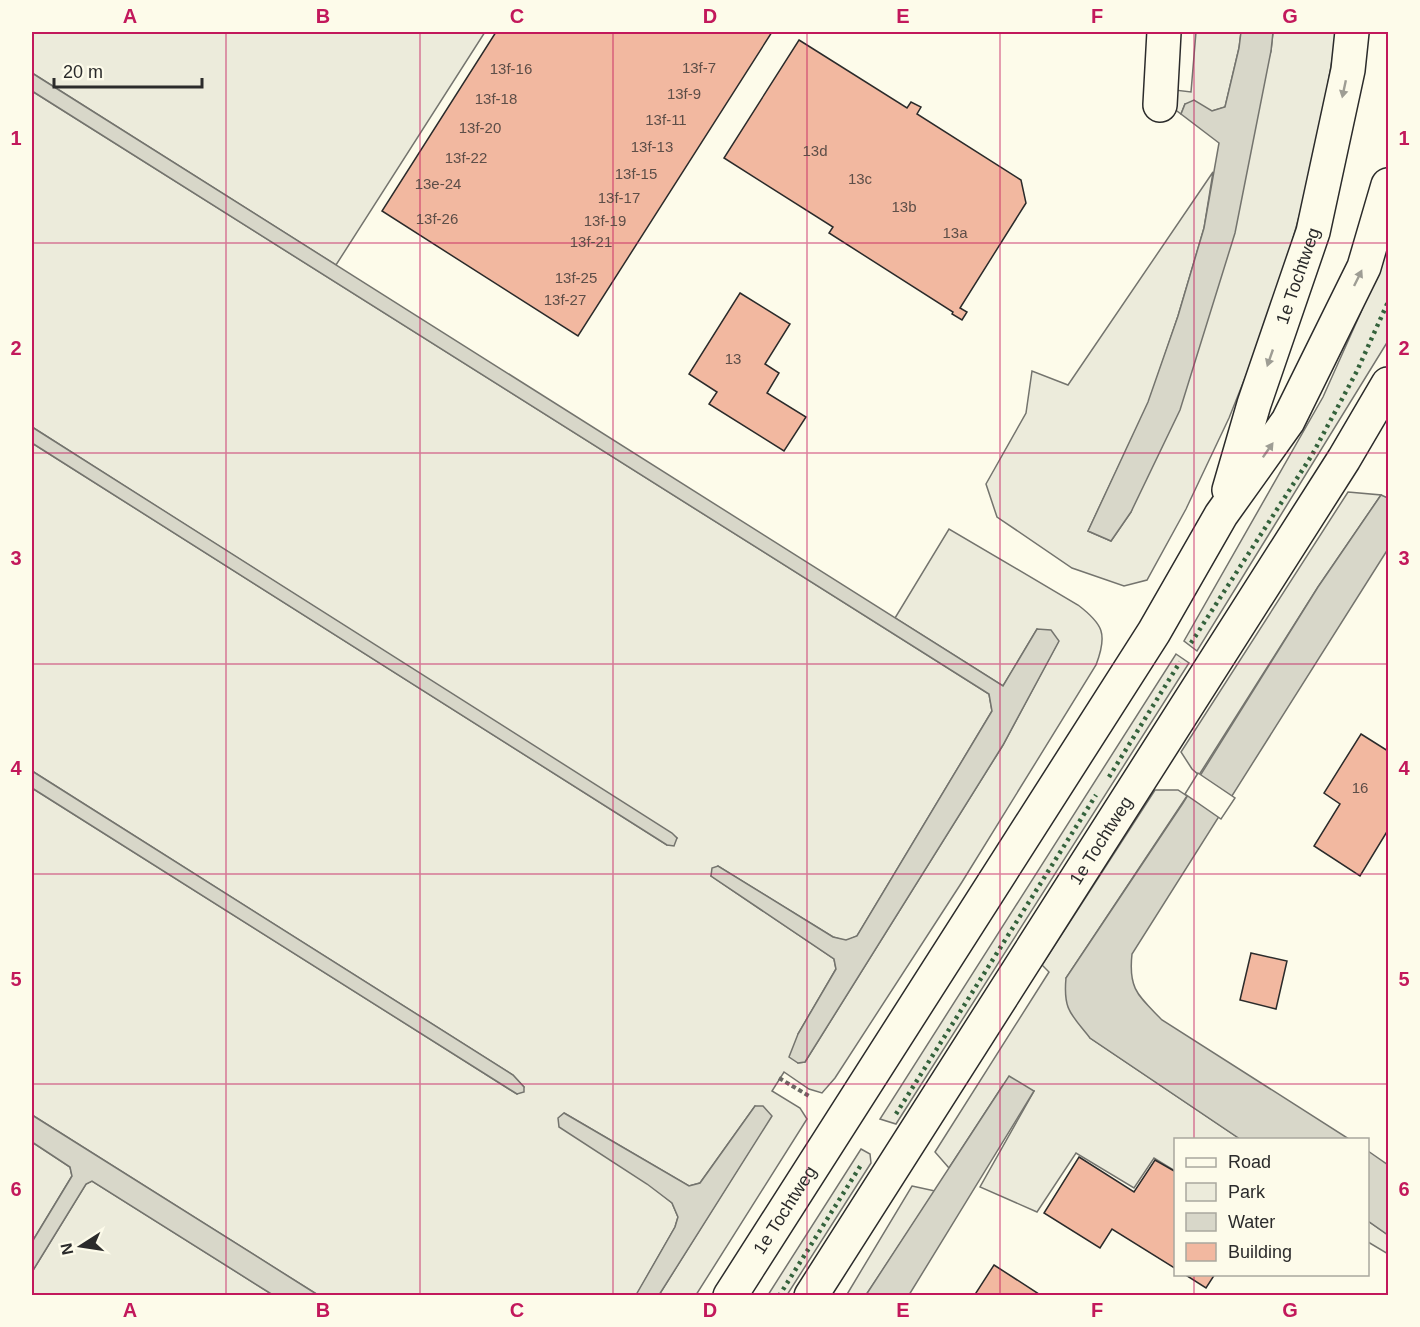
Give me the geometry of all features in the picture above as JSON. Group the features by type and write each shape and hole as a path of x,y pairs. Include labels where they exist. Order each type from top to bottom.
{"main road":[{"path":"1160,105 1164,32"},
{"name":"1e Tochtweg","path":"1221,515 1254,404 1313,232 1348,70 1352,32"},
{"name":"1e Tochtweg","path":"730,1296 1154,632 1221,515 1288,421 1364,267 1389,185"},
{"name":"1e Tochtweg","path":"812,1296 1306,519 1389,384"}],"green space":[{"path":"32,32 485,32 336,265 32,73"},
{"path":"1196,32 1241,32 1239,48 1225,107 1212,111 1185,104 1181,114 1173,108 1175,90 1191,92"},
{"path":"1273,32 1337,32 1314,163 1275,303 1229,418 1186,509 1147,580 1124,586 1072,568 997,517 986,484 1026,413 1032,371 1068,385 1213,172 1204,228 1149,402 1088,531 1111,541 1131,512 1271,51"},
{"path":"32,91 989,694 992,711 857,936 846,941 833,937 718,866 711,876 834,959 836,969 798,1034 798,1063 805,1062 1003,745 1058,642 1037,629 1003,686 895,618 949,529 1078,605 1098,624 1101,630 1102,645 1096,665 962,882 835,1078 822,1093 809,1089 784,1072 772,1091 800,1108 807,1119 696,1295 659,1295 771,1116 755,1106 700,1183 689,1186 564,1113 672,1203 678,1217 675,1227 636,1296 318,1295 32,1115 32,788 517,1094 524,1087 513,1075 32,771 32,443 667,845 677,838 32,427"},
{"path":"1388,244 1388,341 1197,651 1184,641 1323,397"},
{"path":"1348,492 1381,495 1318,587 1199,775 1192,769 1181,752"},
{"path":"1176,654 1189,663 896,1124 880,1119"},
{"path":"1155,790 1178,790 1187,796 1066,978 1090,1038 1239,1138 1174,1138 1174,1170 1154,1158 1134,1188 1076,1153 1037,1212 980,1187 1034,1091 1003,1085 949,1168 935,1152 1049,972 1042,965"},
{"path":"32,1142 70,1167 72,1176 32,1242"},
{"path":"861,1149 870,1154 871,1163 787,1295 768,1295"},
{"path":"92,1181 273,1295 32,1295 32,1272 86,1184"},
{"path":"912,1186 935,1191 866,1295 846,1296"},
{"path":"1369,1222 1388,1235 1388,1254 1369,1243"}],"water":[{"path":"1241,32 1273,32 1235,233 1180,410 1131,512 1111,541 1088,531 1148,402 1178,316 1204,228 1219,143 1181,114 1185,104 1194,100 1212,111 1225,107"},
{"path":"32,73 1003,686 1037,629 1051,630 1059,641 1003,745 805,1062 798,1063 789,1057 798,1034 836,969 834,959 711,876 712,868 718,866 833,937 846,940 857,936 992,711 989,694 32,91"},
{"path":"32,427 672,833 677,838 674,846 667,845 32,443"},
{"path":"1381,495 1388,498 1388,549 1132,954 1132,976 1137,992 1162,1020 1347,1138 1239,1138 1090,1038 1067,1005 1066,978 1183,803 1318,587"},
{"path":"32,771 513,1075 524,1087 524,1092 517,1094 32,788"},
{"path":"1009,1076 1034,1091 909,1295 866,1295"},
{"path":"755,1106 763,1106 772,1116 659,1295 636,1295 675,1227 678,1217 672,1203 647,1184 559,1127 558,1118 564,1113 689,1186 700,1183"},
{"path":"32,1115 318,1295 273,1295 92,1181 86,1184 32,1272 32,1242 72,1176 70,1167 32,1142"},
{"path":"1369,1152 1388,1165 1388,1235 1369,1222"}],"pier":[{"path":"1198,773 1235,798 1221,819 1185,794"}],"building":[{"path":"496,32 772,32 578,336 382,211"},
{"path":"799,40 907,108 911,102 921,107 917,114 1021,180 1026,203 960,308 967,312 962,320 829,233 833,227 724,158"},
{"path":"740,293 790,324 765,364 779,373 767,393 806,417 784,451 709,404 717,392 689,374"},
{"path":"1361,734 1388,751 1388,830 1360,876 1314,846 1340,804 1324,793"},
{"path":"1251,953 1287,961 1276,1009 1240,1000"},
{"path":"1079,1157 1134,1192 1155,1160 1174,1171 1174,1268 1112,1229 1100,1248 1044,1213"},
{"path":"994,1265 1042,1296 974,1296"},
{"path":"1187,1276 1214,1276 1206,1288"}],"hedge":[{"path":"1191,643 1312,455 1357,371 1388,302"},
{"path":"1109,777 1180,662"},
{"path":"896,1114 1096,795"},
{"path":"779,1296 861,1165"}]}
